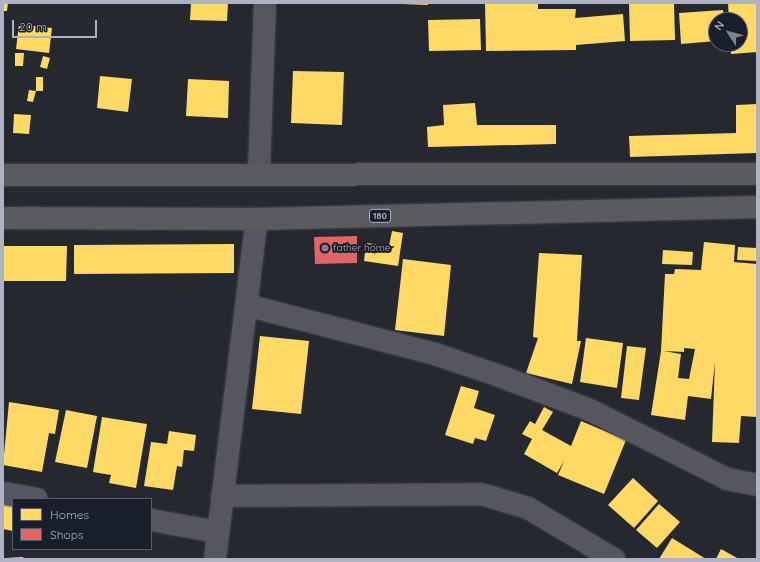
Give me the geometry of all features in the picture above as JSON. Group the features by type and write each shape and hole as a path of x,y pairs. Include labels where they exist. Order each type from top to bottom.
{"highway":[{"path":"3,175 259,173 757,174"},
{"name":"180","path":"3,218 257,219 757,207"}],"street":[{"path":"259,173 265,3"},
{"path":"215,559 257,219"},
{"path":"246,305 435,354 497,375 590,410 727,479 757,485"},
{"path":"3,493 30,498"},
{"path":"222,496 481,494 528,508 614,559"},
{"path":"152,520 218,532"}],"building: Homes":[{"path":"3,3 8,3 7,11 3,11"},
{"path":"191,3 228,3 227,21 190,20"},
{"path":"428,3 428,5 402,4"},
{"path":"485,3 538,3 538,9 576,9 575,18 623,14 625,41 576,45 576,50 486,51"},
{"path":"629,3 674,3 675,40 630,41"},
{"path":"728,3 757,3 757,52 731,54 731,52 748,52 748,12 729,12"},
{"path":"723,10 723,12 708,12 708,42 681,44 679,13"},
{"path":"480,19 481,50 429,51 428,20"},
{"path":"19,24 52,28 49,53 16,49"},
{"path":"15,53 24,53 23,66 15,66"},
{"path":"43,56 50,58 47,69 40,67"},
{"path":"293,71 344,72 342,125 291,123"},
{"path":"100,76 132,79 128,112 97,108"},
{"path":"36,77 43,77 43,91 36,91"},
{"path":"188,79 229,81 228,118 186,116"},
{"path":"29,90 36,91 33,102 27,101"},
{"path":"475,103 477,125 556,125 556,144 428,147 427,127 444,125 443,105"},
{"path":"757,104 757,153 630,157 629,136 736,133 736,105"},
{"path":"14,114 31,115 29,134 13,133"},
{"path":"392,231 403,233 398,266 364,261 366,243 389,246"},
{"path":"704,242 735,245 734,262 757,264 757,417 741,416 739,443 712,442 715,362 711,399 688,396 685,420 651,415 661,351 665,274 674,274 675,269 701,270","holes":["684,348 695,349 689,379 678,378 681,354 664,351 684,352"]},
{"path":"234,244 234,273 74,274 74,245"},
{"path":"3,246 67,246 66,281 3,281"},
{"path":"738,247 757,248 757,261 737,260"},
{"path":"663,250 693,252 692,265 662,264"},
{"path":"539,253 582,255 577,341 581,341 572,384 526,373 538,338 533,337"},
{"path":"403,259 451,265 444,336 395,330"},
{"path":"260,336 309,341 301,414 252,409"},
{"path":"586,338 623,343 617,388 580,382"},
{"path":"627,346 646,348 639,400 621,398"},
{"path":"461,386 479,391 474,408 495,415 486,441 475,438 473,444 445,435"},
{"path":"9,402 59,410 55,434 49,433 42,472 3,465"},
{"path":"544,407 553,412 542,430 571,446 581,421 626,440 604,494 558,475 564,461 557,473 524,454 532,439 522,434 530,421 535,424"},
{"path":"66,410 97,416 87,468 55,462"},
{"path":"102,417 147,424 136,488 109,483 111,475 93,472"},
{"path":"169,431 196,435 194,451 184,450 182,467 177,466 173,490 144,486 151,442 167,444"},
{"path":"633,478 658,501 634,528 608,505"},
{"path":"3,502 12,504 12,531 3,529"},
{"path":"659,504 680,522 657,548 636,530"},
{"path":"672,538 706,559 659,559"},
{"path":"721,549 739,559 716,559"},
{"path":"23,557 24,559 6,559 6,558"}],"building: Shops":[{"path":"357,236 357,263 315,264 314,237"}],"place":[{"name":"father home","path":"325,248"}]}
